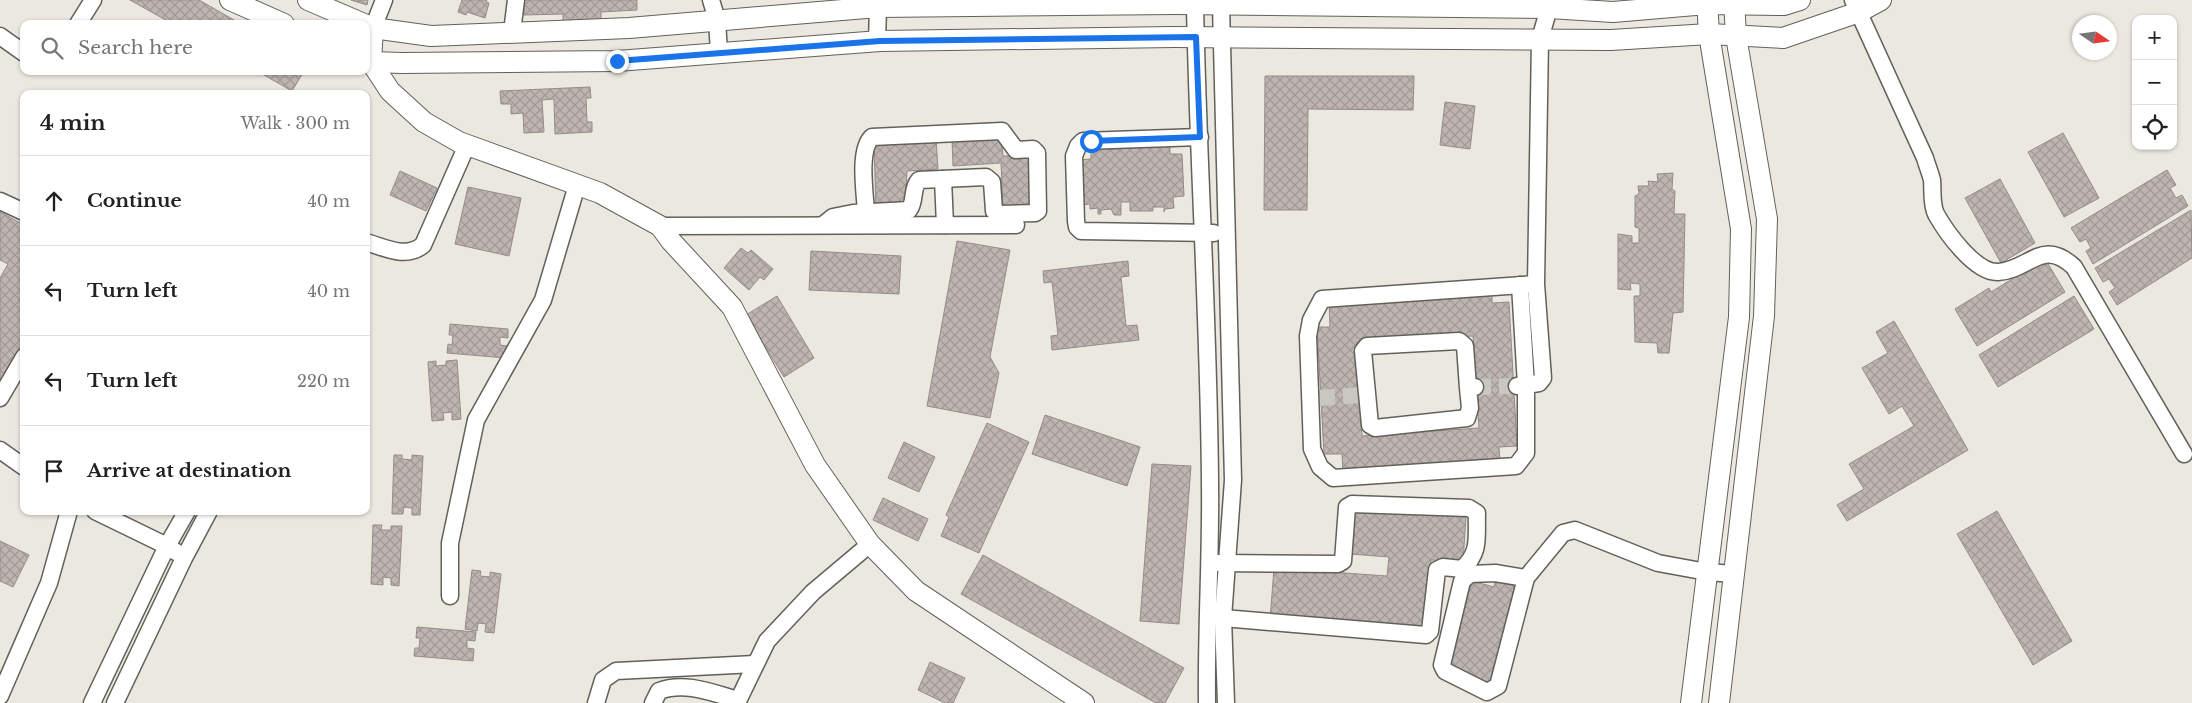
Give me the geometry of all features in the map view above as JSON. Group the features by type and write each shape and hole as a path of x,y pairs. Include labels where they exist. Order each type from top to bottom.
{"street":[{"path":"80,20 93,0"},
{"path":"230,0 275,20"},
{"path":"308,0 356,20"},
{"path":"370,22 384,0"},
{"path":"512,32 516,0"},
{"path":"712,0 717,20 719,53"},
{"path":"370,25 431,36 629,28 878,7 1195,5 1414,7 1549,4 1613,12 1707,2 1784,5 1800,0"},
{"path":"370,61 617,61 877,41 1196,37 1611,40 1709,34 1783,38 1856,6 1881,0"},
{"path":"1692,703 1739,317 1741,229 1709,34 1707,2"},
{"path":"1719,703 1764,316 1767,219 1736,36 1734,3"},
{"path":"1521,385 1539,383 1543,378 1536,284 1540,39 1549,4"},
{"path":"1195,5 1204,233 1210,486 1207,703"},
{"path":"1221,5 1232,480 1223,618 1226,703"},
{"path":"1856,6 1925,158 1932,179 1935,212 1968,258 1982,269 1996,272 2010,270 2044,254 2050,253 2065,258 2074,267 2184,454"},
{"path":"877,41 878,7"},
{"path":"1414,7 1414,40"},
{"path":"479,34 480,62"},
{"path":"0,36 20,50"},
{"path":"370,62 390,91 424,122 467,145 600,193 660,226 671,241 732,307 815,465 870,544 916,591 1084,703"},
{"path":"823,226 833,217 866,212 909,210 913,206 914,185 919,180 986,177 992,182 994,211 999,214 1035,213 1038,211 1037,153 1033,149 1016,150 1002,131 872,137 867,141 864,153 866,212"},
{"path":"1200,137 1083,142 1078,146 1074,156 1077,227 1081,231 1227,232"},
{"path":"370,243 403,252 415,252 423,245 467,145"},
{"path":"943,179 944,225"},
{"path":"450,596 450,543 476,420 543,300 577,185"},
{"path":"0,201 20,210"},
{"path":"660,226 1018,225"},
{"path":"1520,285 1521,385 1526,453 1516,466 1333,478 1320,467 1312,449 1315,398 1308,336 1310,320 1322,299 1520,285 1536,284"},
{"path":"1459,342 1465,346 1472,387 1470,408 1466,418 1375,428 1370,425 1365,394 1363,351 1367,346 1459,342"},
{"path":"0,398 20,364"},
{"path":"0,450 20,464"},
{"path":"1208,563 1338,564 1343,561 1347,507 1352,504 1469,508 1477,514 1476,552 1472,560 1462,569 1443,567 1437,570 1430,631 1426,635 1223,618"},
{"path":"0,696 49,583 68,515"},
{"path":"102,515 167,546 184,558"},
{"path":"92,703 167,546 185,515"},
{"path":"114,703 207,515"},
{"path":"1526,578 1495,573 1470,574 1462,581 1442,665 1445,672 1487,692 1498,686 1526,578 1563,533 1574,530 1658,564 1707,572 1734,574"},
{"path":"653,703 659,691 668,687 683,686 738,701 767,641 813,592 870,544"},
{"path":"596,703 602,680 616,670 755,664"}],"building":[{"path":"130,0 199,0 234,20 166,20"},
{"path":"351,0 368,0 367,5"},
{"path":"462,0 487,0 486,2 489,3 485,18 467,12 466,15 458,12"},
{"path":"524,0 637,0 637,10 601,12 601,19 563,21 563,14 524,15"},
{"path":"264,75 302,75 293,90"},
{"path":"1265,76 1414,76 1413,110 1308,109 1307,210 1264,210"},
{"path":"590,87 591,98 586,98 587,122 592,122 592,132 555,134 554,99 542,100 544,132 524,133 523,113 511,114 511,104 501,104 500,91"},
{"path":"1445,102 1475,106 1470,149 1440,145"},
{"path":"2063,133 2099,198 2064,217 2028,152"},
{"path":"1001,136 1003,156 1031,155 1033,209 1003,210 1001,163 953,166 952,139"},
{"path":"936,138 938,169 907,171 905,208 876,209 874,145 884,145 884,139"},
{"path":"1170,146 1170,154 1182,154 1184,196 1173,197 1174,208 1165,209 1164,212 1164,207 1153,207 1153,211 1130,211 1130,202 1121,202 1121,215 1114,215 1111,209 1101,210 1101,214 1098,214 1098,208 1090,209 1090,204 1081,205 1079,160 1091,159 1091,150"},
{"path":"2167,170 2176,185 2170,188 2176,198 2182,195 2188,206 2093,264 2086,251 2091,248 2086,239 2080,242 2071,228"},
{"path":"400,171 437,188 426,211 390,195"},
{"path":"1673,173 1672,189 1675,191 1674,214 1685,214 1683,312 1673,313 1669,353 1658,353 1657,343 1635,342 1634,296 1640,296 1640,284 1630,283 1631,290 1618,289 1618,234 1632,236 1632,243 1639,243 1639,228 1635,227 1635,196 1639,194 1638,186 1649,186 1648,181 1658,182 1657,174"},
{"path":"2000,179 2035,243 2001,263 1965,198"},
{"path":"468,187 521,198 509,256 455,244"},
{"path":"2191,210 2192,258 2117,305 2109,292 2115,288 2109,279 2103,282 2095,268"},
{"path":"0,212 20,223 20,347 18,350 20,355 0,382 0,278 8,264 0,260"},
{"path":"957,241 1010,250 990,357 999,373 990,418 927,406"},
{"path":"741,248 748,253 751,250 773,269 764,280 760,277 749,290 724,268"},
{"path":"811,251 901,256 899,294 809,290"},
{"path":"2045,259 2065,292 1977,346 1955,309 1989,288 1991,292"},
{"path":"1128,261 1129,276 1121,277 1126,326 1137,325 1139,340 1052,350 1051,336 1058,335 1052,282 1044,283 1043,271"},
{"path":"1492,292 1492,303 1509,302 1517,446 1499,447 1500,463 1343,472 1342,454 1324,454 1317,327 1330,327 1329,301","holes":["1473,336 1479,428 1362,436 1357,342"]},
{"path":"777,296 814,358 784,377 746,315"},
{"path":"2074,296 2094,329 1998,387 1979,355"},
{"path":"1894,321 1968,450 1847,521 1837,505 1864,489 1849,464 1914,426 1902,406 1889,414 1862,368 1888,353 1876,332"},
{"path":"450,324 508,329 508,338 500,337 500,345 507,346 506,358 447,353 448,344 452,345 453,335 449,335"},
{"path":"457,360 461,419 452,420 452,412 443,413 444,420 432,421 428,362 436,361 436,366 446,365 446,361"},
{"path":"1045,415 1140,447 1127,486 1032,454"},
{"path":"987,423 1029,442 979,553 941,536 949,517 946,515"},
{"path":"904,442 935,457 919,492 888,478"},
{"path":"394,455 402,455 402,459 412,460 412,455 423,456 420,515 412,515 412,508 404,507 403,514 392,514"},
{"path":"1152,464 1191,466 1179,624 1140,621"},
{"path":"883,498 928,519 918,541 873,520"},
{"path":"1354,509 1466,517 1463,562 1431,560 1427,631 1270,620 1274,568 1387,576 1389,557 1351,554"},
{"path":"1997,511 2072,641 2033,665 1957,534"},
{"path":"373,525 382,525 381,530 391,530 391,526 402,526 399,586 391,585 391,578 383,577 383,585 371,584"},
{"path":"0,541 29,555 13,587 0,581"},
{"path":"983,555 1184,668 1165,703 1156,703 961,594"},
{"path":"472,570 481,571 480,576 490,577 490,572 501,574 494,633 485,632 486,624 478,623 477,631 465,629"},
{"path":"1472,581 1494,587 1495,581 1518,587 1492,687 1468,681 1470,674 1449,668"},
{"path":"417,627 476,632 475,641 467,640 467,648 474,649 473,661 414,656 415,648 419,648 420,638 416,638"},
{"path":"930,662 965,678 953,703 945,703 918,690"}],"tunnel":[{"path":"1475,387 1517,386"},
{"path":"1319,398 1362,395"}],"route":[{"path":"617,61 880,41 1196,37 1200,137 1091,141"}]}
